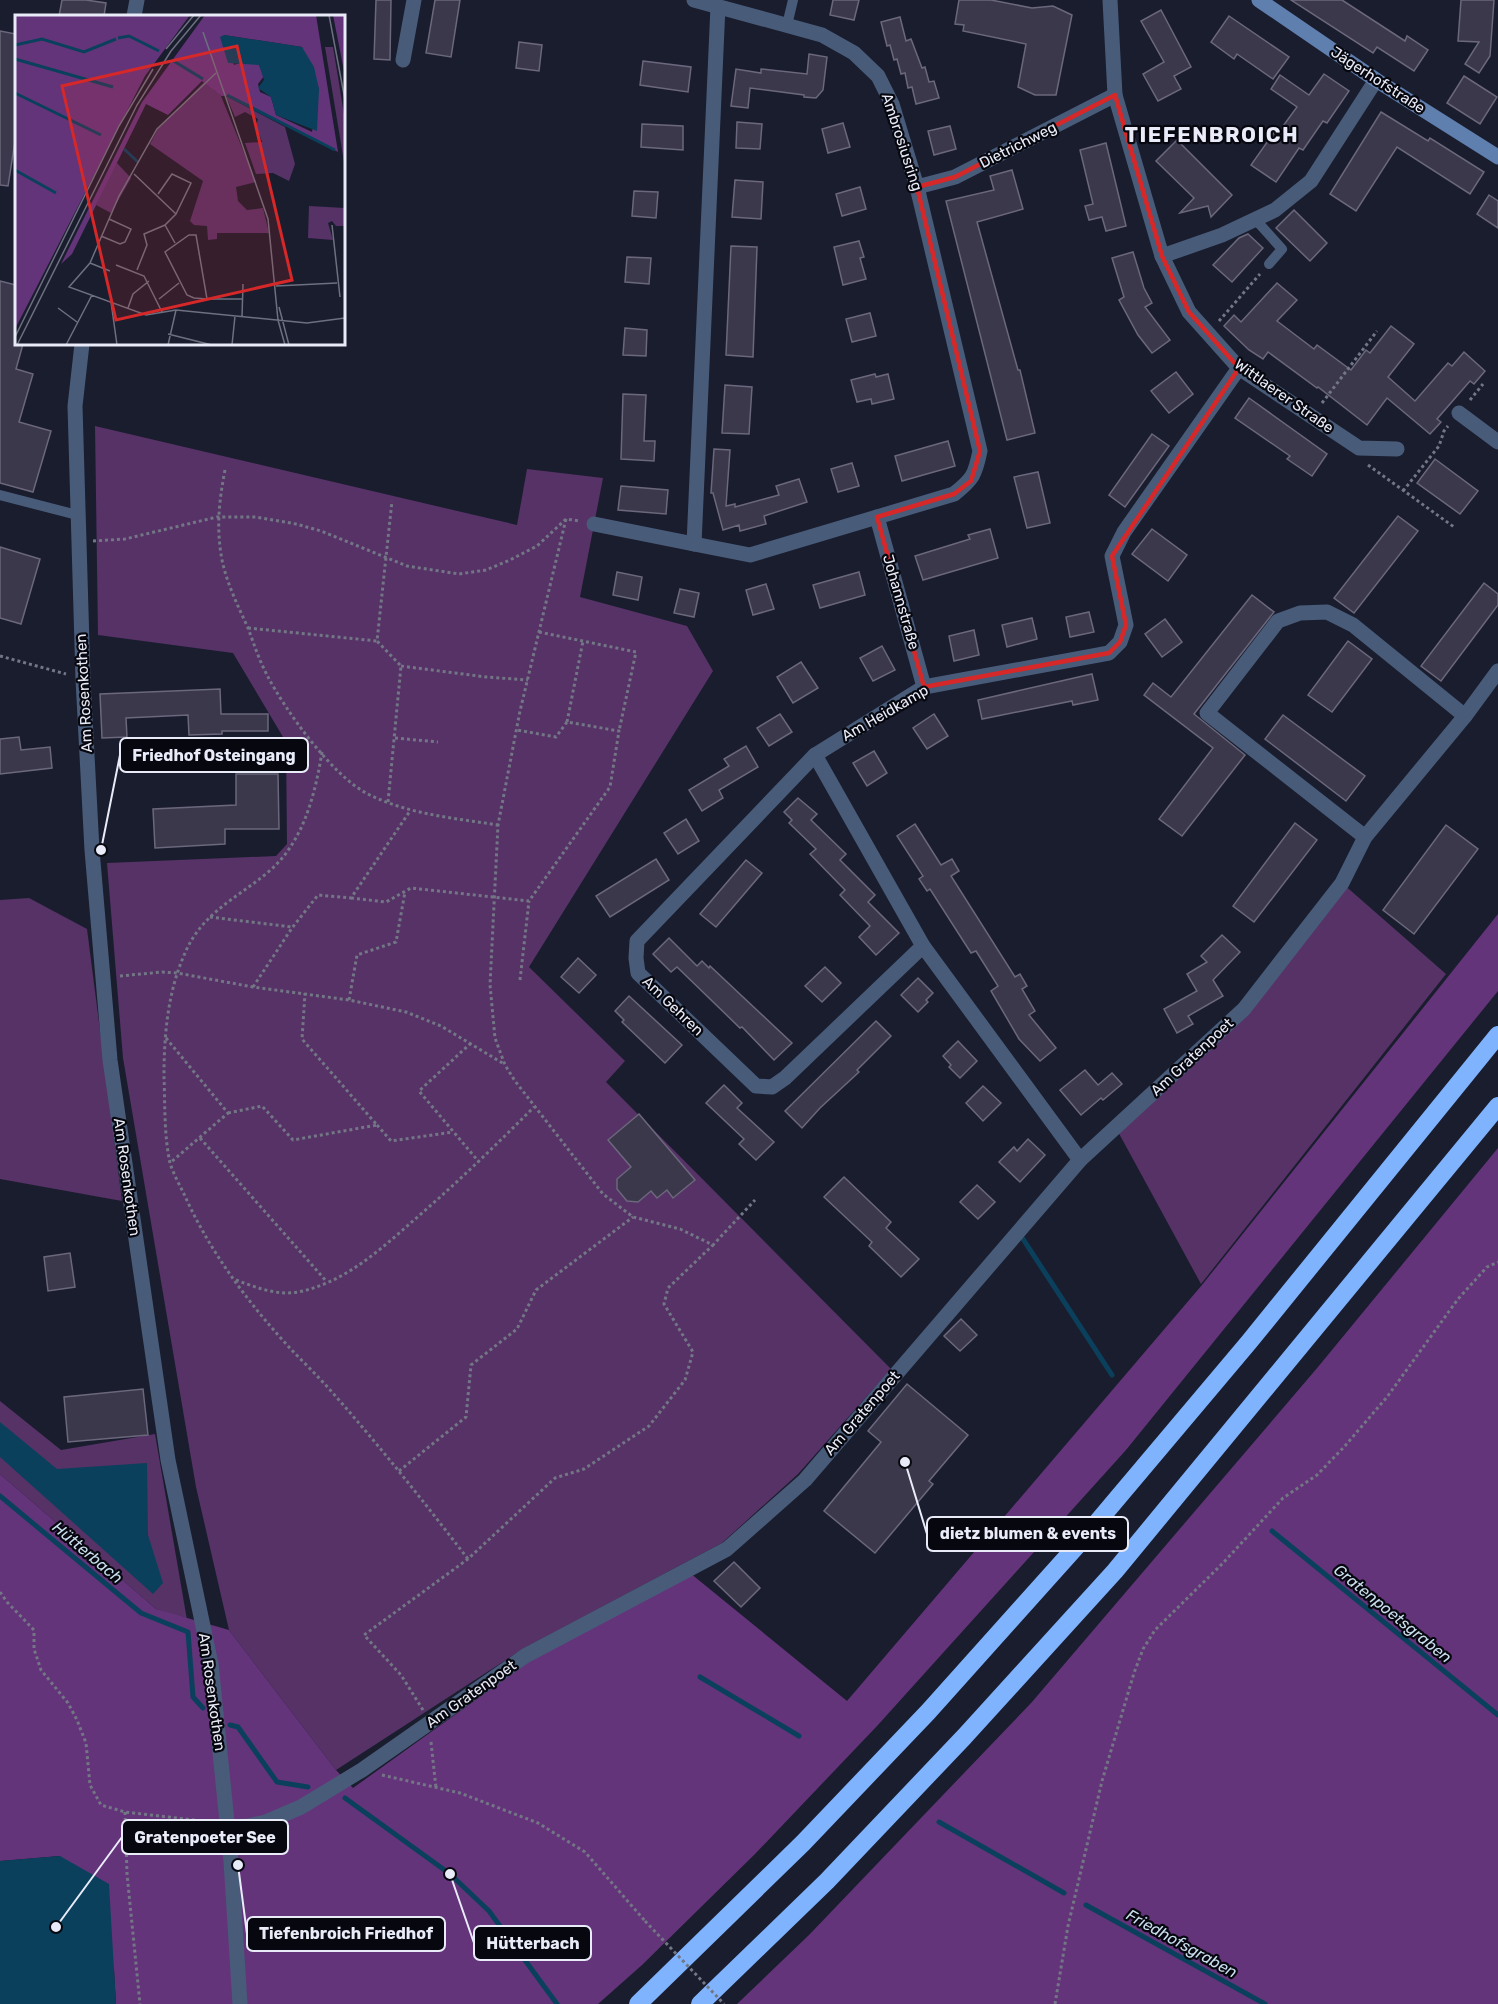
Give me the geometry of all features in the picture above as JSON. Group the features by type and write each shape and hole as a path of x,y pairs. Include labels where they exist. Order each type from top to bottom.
{"highway":[{"path":"638,2004 802,1843 928,1712 1083,1539 1249,1342 1498,1035"},
{"path":"700,2004 827,1881 964,1737 1115,1570 1498,1106"}],"street":[{"path":"134,15 137,0"},
{"path":"403,60 414,0"},
{"name":"Ambrosiusring","path":"594,524 750,555 954,494 971,481 977,467 980,451 917,187 892,104 878,76 854,53 822,35 694,0"},
{"name":"Wittlaerer Straße","path":"1110,0 1115,95 1162,256 1189,312 1239,368 1359,448"},
{"name":"Jägerhofstraße","path":"1260,0 1377,80 1498,157"},
{"path":"694,544 718,6"},
{"path":"1162,256 1222,235 1275,210 1311,181 1377,80"},
{"name":"Dietrichweg","path":"917,187 955,177 1115,95"},
{"name":"Am Rosenkothen","path":"82,345 75,406 83,679 92,850 110,1060 168,1460 211,1664 228,1825 240,2004"},
{"name":"Am Heidkamp","path":"815,755 924,687 1109,653 1120,642 1126,625 1112,556 1124,532 1239,368"},
{"path":"1459,413 1498,442"},
{"path":"1359,448 1397,449"},
{"name":"Johannstraße","path":"877,517 924,687"},
{"path":"1365,837 1207,713 1278,621 1300,613 1327,612 1353,625 1465,716"},
{"name":"Am Gratenpoet","path":"228,1825 248,1826 266,1822 301,1808 362,1770 525,1656 727,1549 805,1480 1080,1160 1244,1009 1342,883 1365,837 1465,716 1498,671"},
{"path":"815,755 923,946 1080,1160"},
{"name":"Am Gehren","path":"815,755 637,941 636,958 639,973 756,1086 772,1087 785,1078 923,946"}],"lane":[{"path":"787,25 793,0"},
{"path":"1255,219 1282,249 1269,264"},
{"path":"0,495 77,515"}],"path":[{"path":"1208,333 1269,264"},
{"path":"1312,416 1377,331"},
{"path":"1403,491 1439,446 1444,431 1483,384"},
{"path":"1359,448 1357,458 1454,527"},
{"path":"225,470 217,517 222,561 266,674 293,716 344,777 365,792 410,811 498,825"},
{"path":"377,641 392,501"},
{"path":"78,542 125,539 217,517 256,517 296,524 343,539 407,566 459,574 486,570 510,560 537,546 566,519"},
{"path":"566,519 594,524"},
{"path":"566,519 528,680 498,825 490,985 495,1038 505,1065 534,1107 603,1194 633,1217 680,1229 713,1245"},
{"path":"248,628 377,641 401,666 528,680"},
{"path":"520,980 529,901 610,787 636,652 539,632"},
{"path":"517,730 556,737 567,722 583,641"},
{"path":"0,656 83,679"},
{"path":"388,801 401,666"},
{"path":"567,722 619,731"},
{"path":"395,738 438,742"},
{"path":"322,752 311,804 290,848 268,872 226,901 210,917 186,949 177,973 169,1007 166,1038 165,1114 170,1163 198,1225 235,1280 286,1344 330,1390 399,1471 468,1559"},
{"path":"351,898 410,811"},
{"path":"253,987 292,928 318,895 386,902 411,888 494,895 529,901"},
{"path":"349,1000 357,955 396,942 405,892"},
{"path":"210,917 292,928"},
{"path":"103,978 162,972 177,973 253,987 349,1000 406,1012 441,1026 505,1065"},
{"path":"305,993 302,1039 391,1141 453,1132"},
{"path":"166,1038 228,1113"},
{"path":"471,1043 419,1090 478,1162"},
{"path":"170,1163 228,1113 262,1106 293,1140 377,1125"},
{"path":"235,1280 275,1292 297,1292 353,1270 385,1245 478,1162 534,1107"},
{"path":"200,1138 327,1282"},
{"path":"436,1788 429,1723 401,1675 364,1635 468,1559 555,1478 584,1469 649,1426 685,1380 693,1352 664,1304 668,1288 755,1200"},
{"path":"399,1471 466,1417 471,1365 517,1329 536,1290 633,1217"},
{"path":"1056,2004 1068,1926 1102,1781 1143,1649 1166,1618 1223,1563 1277,1504 1317,1475 1344,1447 1387,1396 1458,1299 1487,1267 1498,1262"},
{"path":"0,1592 34,1630 34,1649 41,1670 68,1703 77,1720 86,1743 90,1785 101,1805 125,1812 228,1825"},
{"path":"362,1770 460,1793 538,1823 585,1852 645,1921 724,2004"},
{"path":"125,1812 127,1874 140,2004"}],"highlighted area":[{"path":"1115,95 1162,256 1189,312 1239,368 1112,556 1126,625 1120,642 1109,653 924,687 877,517 954,494 971,481 980,451 917,187 955,177"}],"shaded area":[{"path":"95,426 517,525 527,469 603,478 580,597 687,626 713,671 529,967 625,1061 606,1082 891,1369 798,1474 722,1543 521,1650 336,1770 229,1630 196,1487 123,1058 107,863 276,856 287,844 286,742 233,653 98,635"},
{"path":"1342,883 1446,974 1201,1284 1116,1128 1244,1009"},
{"path":"29,898 87,929 122,1201 0,1179 0,900"},
{"path":"1498,914 1498,991 1126,1450 877,1726 755,1854 642,1965 598,2004 116,2004 114,1969 60,1856 0,1861 0,1474 156,1609 229,1630 336,1770 353,1788 527,1663 690,1573 847,1701 1202,1285"},
{"path":"1498,1148 1498,2004 737,2004 809,1935 1032,1702 1318,1367"},
{"path":"0,1401 61,1450 155,1434 187,1620 156,1609 0,1474"}],"water":[{"path":"0,1422 57,1469 147,1463 148,1535 163,1583 153,1594 0,1457"},
{"path":"60,1856 109,1884 116,2004 0,2004 0,1861"}],"building":[{"path":"62,0 106,3 104,15 59,15"},
{"path":"376,0 391,0 390,60 374,59"},
{"path":"435,0 460,0 451,57 426,53"},
{"path":"833,0 859,0 854,20 830,15"},
{"path":"959,0 991,0 1032,8 1053,6 1072,15 1056,95 1035,95 1018,87 1026,44 963,31 964,25 955,24"},
{"path":"1291,0 1342,0 1405,41 1407,36 1428,50 1414,71 1377,47 1373,53"},
{"path":"1461,0 1494,0 1490,56 1479,73 1465,64 1479,42 1458,41"},
{"path":"1161,10 1191,67 1174,76 1181,89 1158,101 1143,74 1164,62 1141,21"},
{"path":"1229,16 1289,57 1273,79 1237,54 1234,59 1211,42"},
{"path":"900,17 906,41 911,39 922,68 925,67 929,82 934,81 939,98 916,104 912,87 908,88 905,73 901,74 890,45 887,46 881,22"},
{"path":"0,31 15,34 15,141 8,186 0,185"},
{"path":"519,42 542,45 539,71 516,68"},
{"path":"809,54 827,57 823,90 816,98 750,88 748,108 731,106 736,69 761,73 761,69 807,74"},
{"path":"643,61 691,67 688,92 640,85"},
{"path":"1324,74 1349,91 1327,123 1323,121 1303,150 1299,148 1276,182 1251,165 1275,131 1278,133 1297,107 1271,89 1280,75 1309,95"},
{"path":"1464,76 1497,97 1480,124 1447,103"},
{"path":"1381,112 1428,141 1430,138 1484,172 1470,194 1397,147 1356,211 1330,194"},
{"path":"737,122 762,124 760,149 736,148"},
{"path":"843,123 850,147 828,153 822,129"},
{"path":"642,124 683,126 683,150 641,147"},
{"path":"950,126 956,149 934,155 928,131"},
{"path":"1177,140 1232,195 1211,217 1208,206 1180,213 1194,198 1156,161"},
{"path":"1106,143 1126,226 1106,231 1102,217 1089,220 1085,206 1093,204 1080,150"},
{"path":"1012,170 1023,209 977,222 1018,370 1020,370 1035,433 1007,440 946,201 994,190 990,176"},
{"path":"735,180 763,182 761,219 732,217"},
{"path":"860,187 866,209 842,216 836,194"},
{"path":"634,191 658,192 656,218 632,216"},
{"path":"1489,195 1498,201 1498,228 1477,214"},
{"path":"1294,210 1327,243 1310,261 1276,228"},
{"path":"1248,234 1263,248 1232,282 1213,265 1239,238"},
{"path":"859,241 864,257 860,258 866,279 843,285 834,247"},
{"path":"731,246 757,247 753,357 726,355"},
{"path":"1133,252 1144,288 1152,303 1145,307 1170,340 1152,353 1138,335 1119,300 1124,297 1112,258"},
{"path":"627,257 651,258 649,284 625,282"},
{"path":"0,281 15,285 15,345 23,345 16,369 33,374 19,422 51,431 33,492 0,483"},
{"path":"1277,283 1297,300 1277,321 1314,349 1317,345 1351,370 1366,350 1370,353 1391,326 1414,344 1388,377 1415,401 1448,363 1452,366 1464,352 1485,371 1474,384 1470,381 1437,419 1441,422 1430,434 1387,398 1367,425 1268,352 1263,359 1249,350 1224,326 1234,315 1241,322"},
{"path":"870,313 876,336 852,342 846,319"},
{"path":"625,328 647,330 646,356 623,355"},
{"path":"1176,372 1193,394 1169,413 1151,391"},
{"path":"875,374 876,377 888,374 894,399 872,404 871,399 857,402 851,380"},
{"path":"725,385 752,387 749,434 722,433"},
{"path":"623,394 646,395 644,441 655,441 654,461 621,459"},
{"path":"1249,398 1327,454 1312,476 1287,459 1290,456 1235,418"},
{"path":"1152,434 1169,446 1125,507 1109,495"},
{"path":"948,441 955,466 902,481 895,456"},
{"path":"714,449 730,450 726,506 735,504 735,507 779,495 776,486 799,479 807,502 764,516 766,524 740,531 739,525 723,530 713,493 711,493"},
{"path":"1435,459 1478,491 1460,514 1417,483"},
{"path":"852,463 859,486 838,492 831,469"},
{"path":"1038,472 1050,523 1027,528 1014,477"},
{"path":"621,486 668,490 666,514 618,510"},
{"path":"1398,516 1418,531 1354,613 1334,598"},
{"path":"990,529 998,558 923,580 915,556 970,539 968,535"},
{"path":"1152,529 1187,555 1168,581 1132,554"},
{"path":"0,547 40,559 21,624 0,618"},
{"path":"617,572 642,577 638,600 613,595"},
{"path":"859,572 865,595 820,608 813,585"},
{"path":"1484,583 1498,594 1498,605 1441,681 1421,666"},
{"path":"766,584 774,609 753,615 746,590"},
{"path":"680,589 699,593 694,617 674,613"},
{"path":"1252,595 1274,612 1194,714 1245,755 1182,836 1159,819 1213,748 1144,695 1153,683 1171,697"},
{"path":"1089,612 1094,632 1070,637 1066,617"},
{"path":"1032,618 1037,639 1007,647 1002,625"},
{"path":"1165,619 1182,642 1162,657 1145,634"},
{"path":"974,630 979,655 954,661 949,636"},
{"path":"1348,641 1372,659 1332,712 1308,695"},
{"path":"882,646 895,670 873,681 860,658"},
{"path":"801,662 818,688 793,703 777,677"},
{"path":"1092,674 1098,700 1073,705 1072,701 982,719 978,700"},
{"path":"220,689 221,714 268,714 268,731 222,731 222,734 189,735 188,715 126,718 127,737 102,738 100,694"},
{"path":"780,714 792,732 769,746 757,728"},
{"path":"934,714 948,736 927,749 913,728"},
{"path":"1283,715 1365,776 1346,801 1265,739"},
{"path":"19,737 21,750 50,747 52,768 0,774 0,739"},
{"path":"746,746 758,767 719,790 723,798 702,811 689,790 729,766 724,759"},
{"path":"874,751 887,773 867,786 853,763"},
{"path":"236,774 278,774 279,829 225,829 225,844 155,848 153,809 236,805"},
{"path":"798,798 817,814 811,820 846,854 840,860 875,895 868,902 899,933 876,955 859,937 870,926 840,895 845,890 810,854 816,849 789,823 792,820 784,812"},
{"path":"686,819 699,841 678,854 664,833"},
{"path":"1295,823 1317,840 1254,922 1233,906"},
{"path":"915,824 941,865 952,859 959,871 951,876 1015,977 1020,974 1027,986 1022,989 1035,1011 1029,1015 1056,1048 1040,1061 1019,1039 991,991 998,986 976,951 971,953 930,889 927,891 919,879 923,876 897,836"},
{"path":"1446,825 1478,849 1414,934 1383,910"},
{"path":"656,859 669,880 610,917 596,896"},
{"path":"746,860 762,873 716,927 700,914"},
{"path":"1222,935 1240,952 1213,980 1223,996 1188,1016 1193,1024 1177,1033 1164,1009 1197,991 1187,974 1207,962 1201,956"},
{"path":"669,938 697,966 702,961 709,968 710,966 792,1043 774,1060 677,967 671,972 653,954"},
{"path":"578,958 596,975 579,993 561,977"},
{"path":"825,967 841,983 822,1002 805,986"},
{"path":"918,978 933,993 918,1012 901,995"},
{"path":"629,996 682,1045 665,1063 622,1022 624,1020 615,1011"},
{"path":"876,1021 891,1036 857,1070 859,1072 802,1128 785,1111"},
{"path":"958,1041 977,1061 960,1078 949,1067 951,1065 943,1056"},
{"path":"1085,1070 1098,1085 1112,1073 1122,1084 1081,1115 1060,1090"},
{"path":"724,1085 742,1103 737,1108 774,1142 756,1160 739,1144 744,1139 706,1103"},
{"path":"983,1086 1001,1103 983,1121 966,1103"},
{"path":"639,1114 695,1180 673,1198 667,1190 657,1198 651,1191 638,1202 627,1201 617,1189 617,1179 631,1167 608,1140"},
{"path":"1028,1139 1045,1155 1020,1182 999,1162 1014,1147 1017,1151"},
{"path":"844,1177 891,1222 886,1228 919,1259 901,1277 869,1246 872,1242 824,1197"},
{"path":"977,1185 995,1202 978,1219 960,1202"},
{"path":"70,1253 75,1287 48,1291 44,1257"},
{"path":"961,1319 977,1335 960,1351 944,1336"},
{"path":"907,1384 968,1435 929,1481 933,1484 875,1553 824,1511 881,1442 868,1431"},
{"path":"143,1389 148,1435 68,1442 64,1397"},
{"path":"734,1562 760,1588 741,1607 714,1581"}],"waterway":[{"name":"Gratenpoetsgraben","path":"1023,1239 1112,1375"},
{"name":"Hütterbach","path":"0,1496 141,1613 188,1632 193,1697 203,1708"},
{"name":"Gratenpoetsgraben","path":"1272,1531 1498,1715"},
{"name":"Friedhofsgraben","path":"700,1677 799,1736"},
{"name":"Hütterbach","path":"230,1725 238,1727 277,1782 308,1787"},
{"name":"Hütterbach","path":"345,1798 450,1874 489,1911 557,2004"},
{"name":"Friedhofsgraben","path":"939,1822 1064,1893"},
{"name":"Friedhofsgraben","path":"1086,1905 1265,2004"}],"place":[{"name":"Friedhof Osteingang","path":"101,850"},
{"name":"dietz blumen & events","path":"905,1462"},
{"name":"Tiefenbroich Friedhof","path":"238,1865"},
{"name":"Hütterbach","path":"450,1874"},
{"name":"Gratenpoeter See","path":"56,1927"}],"district":[{"name":"TIEFENBROICH","path":"1212,135"}]}
